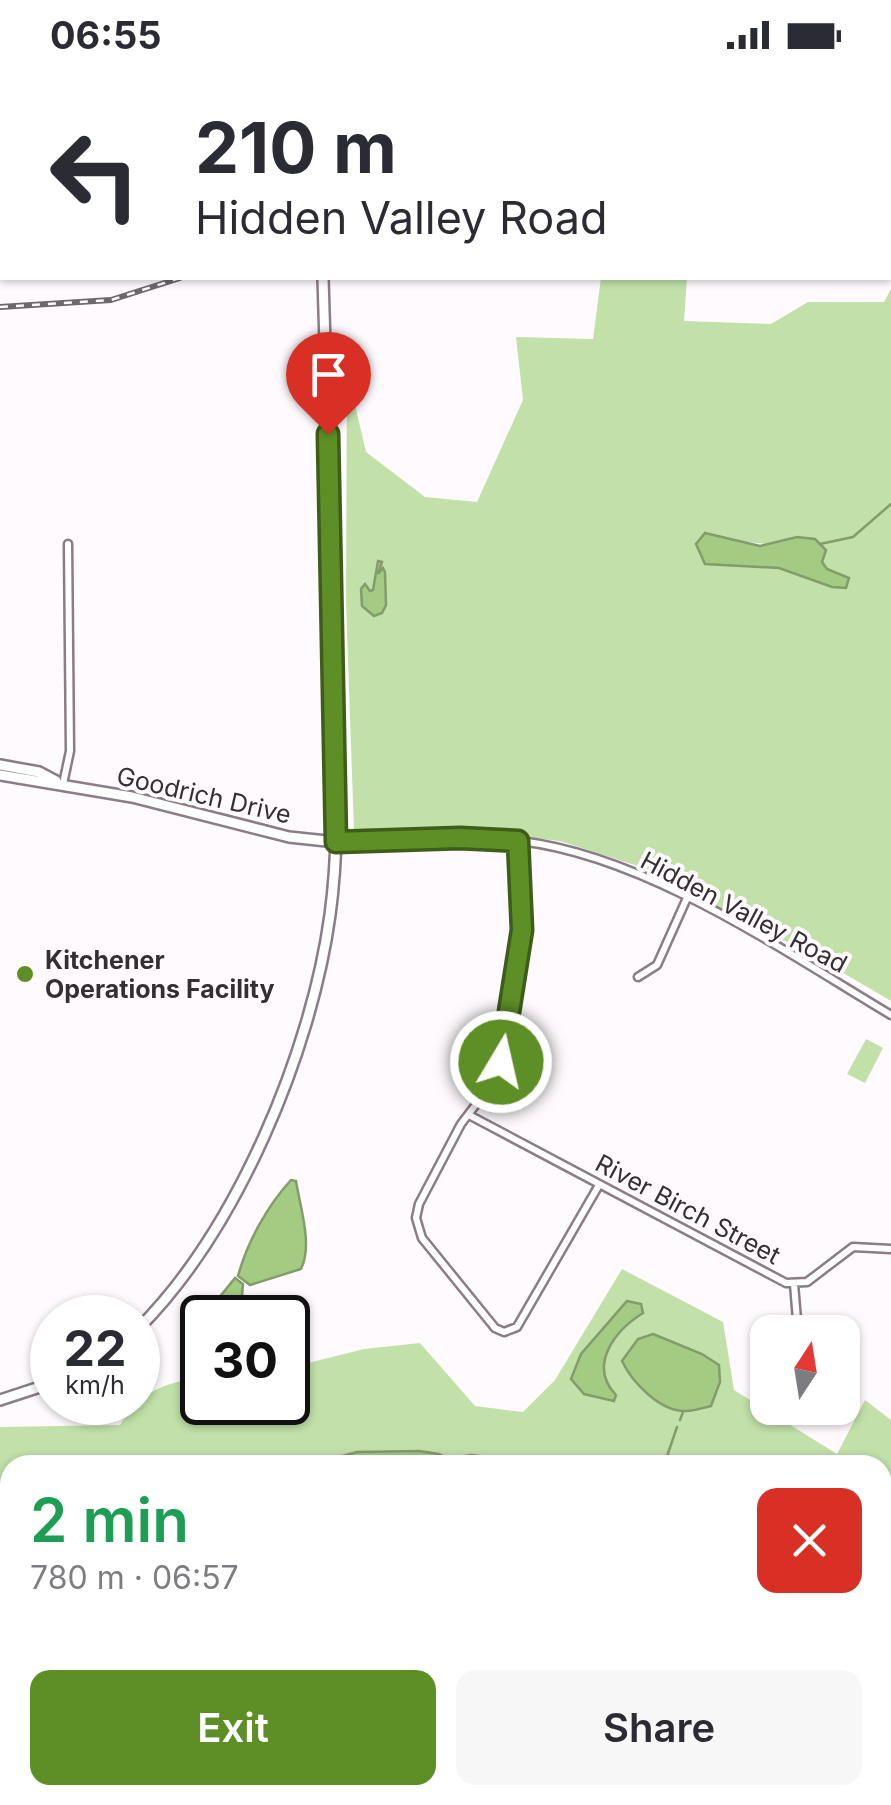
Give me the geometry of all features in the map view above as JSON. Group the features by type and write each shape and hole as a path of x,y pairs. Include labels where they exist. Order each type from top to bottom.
{"street":[{"path":"160,1304 185,1276 254,1157 288,1075 327,932 336,842 323,280"},
{"path":"64,784 70,751 68,544"},
{"name":"Goodrich Drive","path":"0,765 39,772 64,784"},
{"name":"Goodrich Drive","path":"0,775 132,797 289,838 336,842"},
{"name":"Hidden Valley Road","path":"336,842 460,838 568,849 687,898 764,939 891,1016"},
{"path":"518,841 522,930 501,1062 419,1204 416,1218 422,1238 495,1328 504,1332 517,1328 598,1185"},
{"path":"638,977 657,965 687,898"},
{"name":"River Birch Street","path":"469,1115 780,1280 794,1284 819,1275 853,1248 891,1249"},
{"path":"794,1284 797,1315"},
{"path":"0,1400 30,1390"}],"shaded area":[{"path":"601,280 687,280 684,321 771,324 808,302 884,302 891,289 891,1001 816,957 647,869 560,841 445,829 354,831 346,601 347,371 366,452 425,497 477,502 523,400 516,337 593,339","holes":["723,538 825,550 821,561 827,569 849,578 832,588 779,568 705,564 696,545"]},
{"path":"705,533 760,546 797,537 815,539 826,550 822,562 827,569 849,578 846,588 832,587 779,568 705,564 696,544"},
{"path":"378,561 382,562 378,574 383,568 385,572 386,605 382,613 374,616 362,606 361,589 365,584 373,590"},
{"path":"866,1039 883,1048 865,1083 847,1074"},
{"path":"291,1180 296,1181 304,1226 306,1249 301,1269 250,1285 238,1276 247,1251 266,1213"},
{"path":"622,1269 723,1322 734,1390 750,1400 750,1425 790,1425 837,1454 852,1425 860,1425 860,1410 865,1400 891,1420 891,1455 439,1455 390,1451 352,1455 0,1455 0,1427 160,1425 160,1388 180,1381 180,1425 310,1425 310,1362 364,1349 420,1343 475,1406 523,1412 555,1380","holes":["627,1301 643,1313 623,1329 605,1361 604,1372 615,1395 571,1378 581,1354"]},
{"path":"235,1278 243,1284 242,1295 221,1295"},
{"path":"627,1301 641,1304 643,1313 623,1329 608,1350 604,1372 616,1395 614,1401 584,1394 571,1379 581,1354"},
{"path":"653,1334 719,1365 720,1382 711,1406 686,1411 666,1407 633,1378 622,1361 638,1339"},
{"path":"419,1451 441,1455 346,1455"}],"waterway":[{"path":"820,544 853,537 891,504"},
{"path":"680,1420 683,1412"},
{"path":"667,1455 677,1427"}],"railway":[{"path":"0,307 111,300 174,280"}],"place":[{"name":"Kitchener Operations Facility","path":"25,974"}],"route":[{"path":"328,434 336,842 460,838 518,841 522,930 501,1062"}]}
